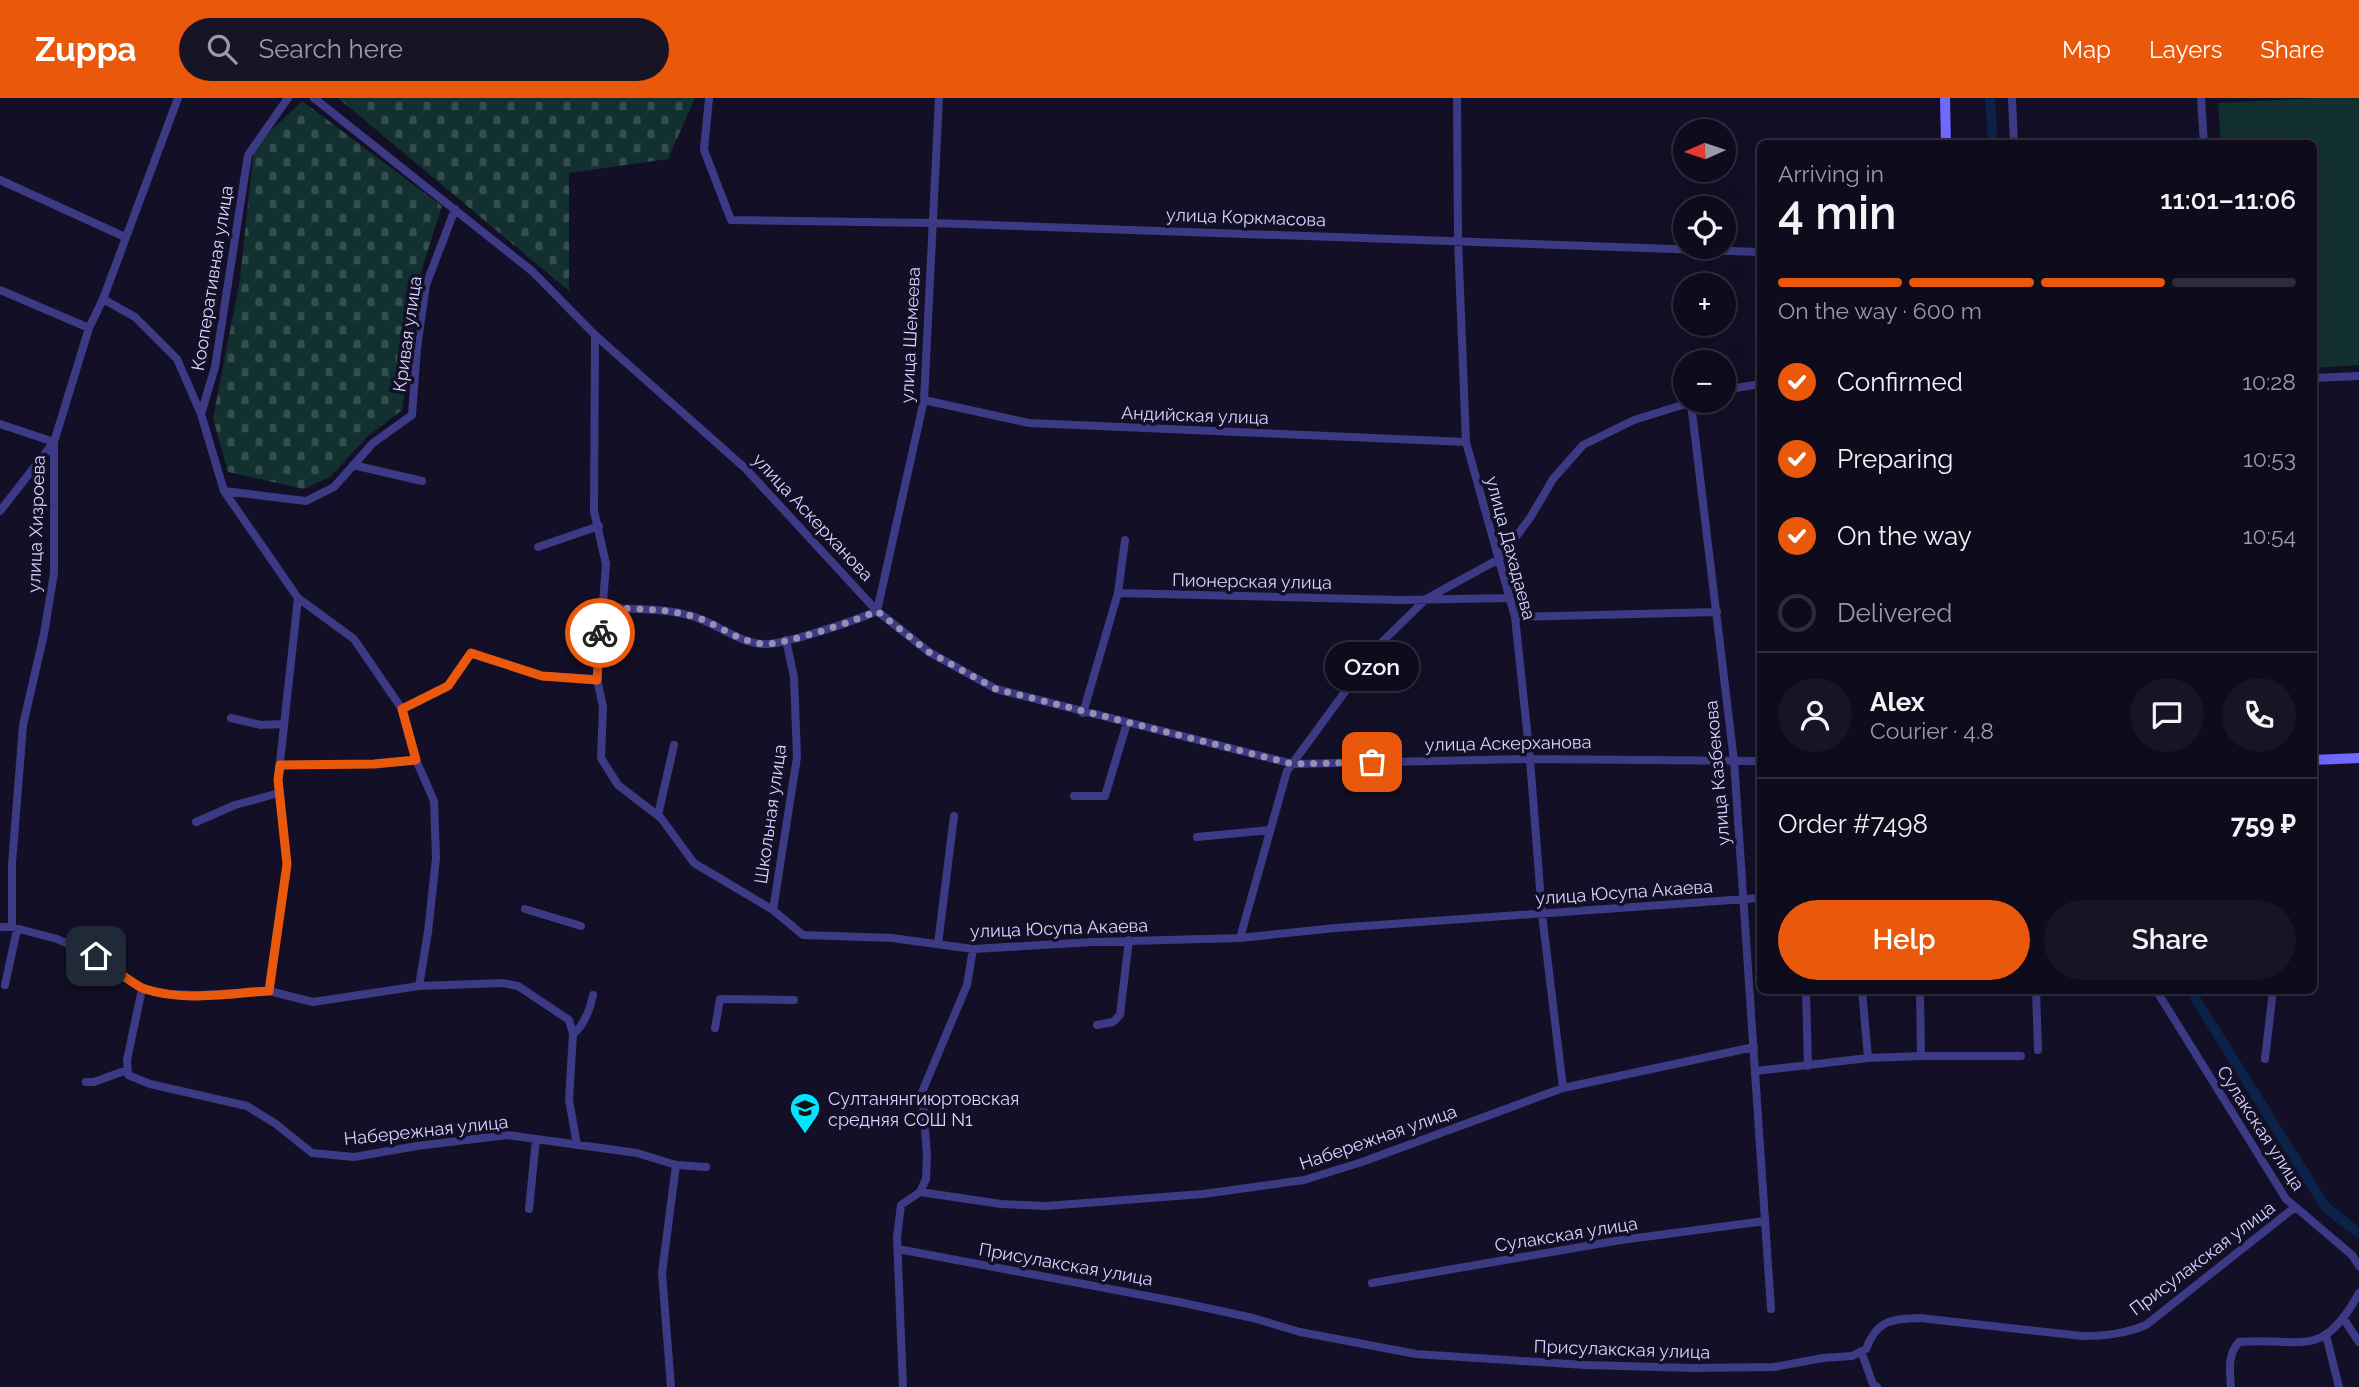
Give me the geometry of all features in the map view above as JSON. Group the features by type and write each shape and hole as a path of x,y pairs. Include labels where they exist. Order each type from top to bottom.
{"street":[{"name":"улица Хизроева","path":"5,985 15,928 12,864 23,725 44,634 54,573 54,442 89,328 103,299 178,98"},
{"name":"Кооперативная улица","path":"201,414 215,367 248,155 288,98"},
{"name":"улица Аскерханова","path":"314,98 532,271 595,335 746,470 877,611 929,652 996,689 1293,764 1530,759 1757,761"},
{"name":"улица Коркмасова","path":"709,98 705,150 731,220 932,223 1757,252"},
{"name":"улица Шемеева","path":"877,611 924,400 939,98"},
{"name":"улица Дахадаева","path":"1457,98 1458,240 1466,442 1515,617 1542,914 1563,1088"},
{"path":"1945,98 1946,140"},
{"path":"2012,98 2014,140"},
{"path":"2201,98 2204,140"},
{"path":"0,180 125,237"},
{"name":"Кривая улица","path":"224,491 306,501 334,487 373,443 412,415 417,348 426,285 455,209"},
{"path":"0,290 89,328"},
{"path":"103,299 135,317 177,359 201,414 224,491 298,598 354,639 402,709 416,760 434,801 436,858 419,986"},
{"name":"улица Юсупа Акаева","path":"595,335 594,510 606,564 597,680 603,707 601,758 618,785 658,815 694,863 773,910 803,935 892,938 973,949 1129,940 1240,938 1335,928 1757,898"},
{"path":"2317,378 2359,376"},
{"path":"1736,388 1757,384"},
{"name":"Андийская улица","path":"924,400 1029,423 1466,442"},
{"path":"1240,938 1287,771 1380,644 1426,600 1499,559 1530,518 1553,479 1583,445 1634,420 1673,408"},
{"name":"улица Казбекова","path":"1694,413 1734,761 1771,1309"},
{"path":"0,424 54,442 0,511"},
{"path":"353,466 422,481"},
{"path":"538,547 599,526"},
{"path":"1083,713 1118,593 1125,540"},
{"name":"Пионерская улица","path":"1118,593 1426,600 1510,598"},
{"path":"269,991 287,864 279,793 280,765 298,598"},
{"path":"602,608 687,614 709,622 725,633 766,645 856,620 877,611"},
{"path":"1515,617 1717,612"},
{"name":"Школьная улица","path":"773,910 797,757 794,677 786,640"},
{"path":"402,709 448,686 471,653 542,676 597,680"},
{"path":"231,718 261,725 284,724"},
{"path":"1074,796 1105,796 1127,723"},
{"path":"658,815 674,745"},
{"path":"2317,760 2359,758"},
{"path":"280,765 374,764 416,760"},
{"path":"196,822 235,805 279,793"},
{"path":"938,944 954,816"},
{"path":"1197,837 1270,830"},
{"path":"525,909 581,926"},
{"path":"0,927 15,928 57,939 96,956 142,989 169,994 269,991 313,1002 419,986 502,983 518,986 569,1020 573,1034 569,1100 577,1145"},
{"path":"1097,1025 1113,1022 1121,1015 1129,940"},
{"path":"903,1387 898,1249 901,1205 920,1192 926,1179 927,1155 922,1092 968,985 973,949"},
{"path":"86,1082 94,1082 127,1070 142,989"},
{"path":"1806,994 1808,1066"},
{"path":"1862,994 1868,1058"},
{"path":"1920,994 1921,1056"},
{"path":"2036,994 2039,1051"},
{"name":"Сулакская улица","path":"2158,994 2286,1199 2355,1255 2359,1266"},
{"path":"2265,1059 2273,994"},
{"path":"573,1034 589,1010 593,995"},
{"path":"715,1028 720,999 794,1000"},
{"name":"Набережная улица","path":"920,1192 1001,1204 1046,1206 1203,1194 1304,1180 1362,1162 1563,1088 1754,1047"},
{"path":"1756,1071 1868,1058 2021,1056"},
{"name":"Набережная улица","path":"127,1070 128,1075 149,1084 247,1107 276,1124 312,1153 354,1157 507,1135 637,1153 676,1165 706,1167"},
{"path":"529,1209 536,1139"},
{"path":"671,1387 662,1273 676,1165"},
{"name":"Присулакская улица","path":"898,1249 1178,1301 1300,1332 1416,1354 1585,1365 1774,1367 1852,1356 1866,1349 1879,1326 1898,1319 1920,1318 2082,1336 2109,1336 2128,1332 2146,1325 2295,1207"},
{"name":"Сулакская улица","path":"1372,1283 1621,1240 1765,1220"},
{"path":"2231,1387 2230,1357 2239,1342 2309,1343 2334,1331 2359,1293"},
{"path":"2343,1318 2359,1342"},
{"path":"2326,1335 2339,1387"},
{"path":"1861,1352 1873,1384 1877,1387"}],"green space":[{"path":"338,98 695,98 668,159 569,173 569,291"},
{"path":"2359,98 2359,365 2317,368 2317,140 2221,140 2218,103"},
{"path":"302,101 442,206 421,272 402,410 368,436 330,477 304,489 228,472 213,418 240,279 254,147"}],"waterway":[{"path":"1990,98 1993,140"},
{"path":"2192,994 2326,1208 2359,1233"}],"way so far":[{"path":"600,633 602,608 644,610 687,614 709,622 725,633 766,645 856,620 877,611 929,652 996,689 1293,764 1372,762"}],"place":[{"name":"Ozon","path":"1372,762"},
{"name":"Султанянгиюртовская средняя СОШ N1","path":"805,1135"}],"route":[{"path":"96,956 142,989 169,994 200,995 269,991 287,864 278,780 280,765 374,764 416,760 402,709 448,686 471,653 542,676 597,680 600,633"}]}
